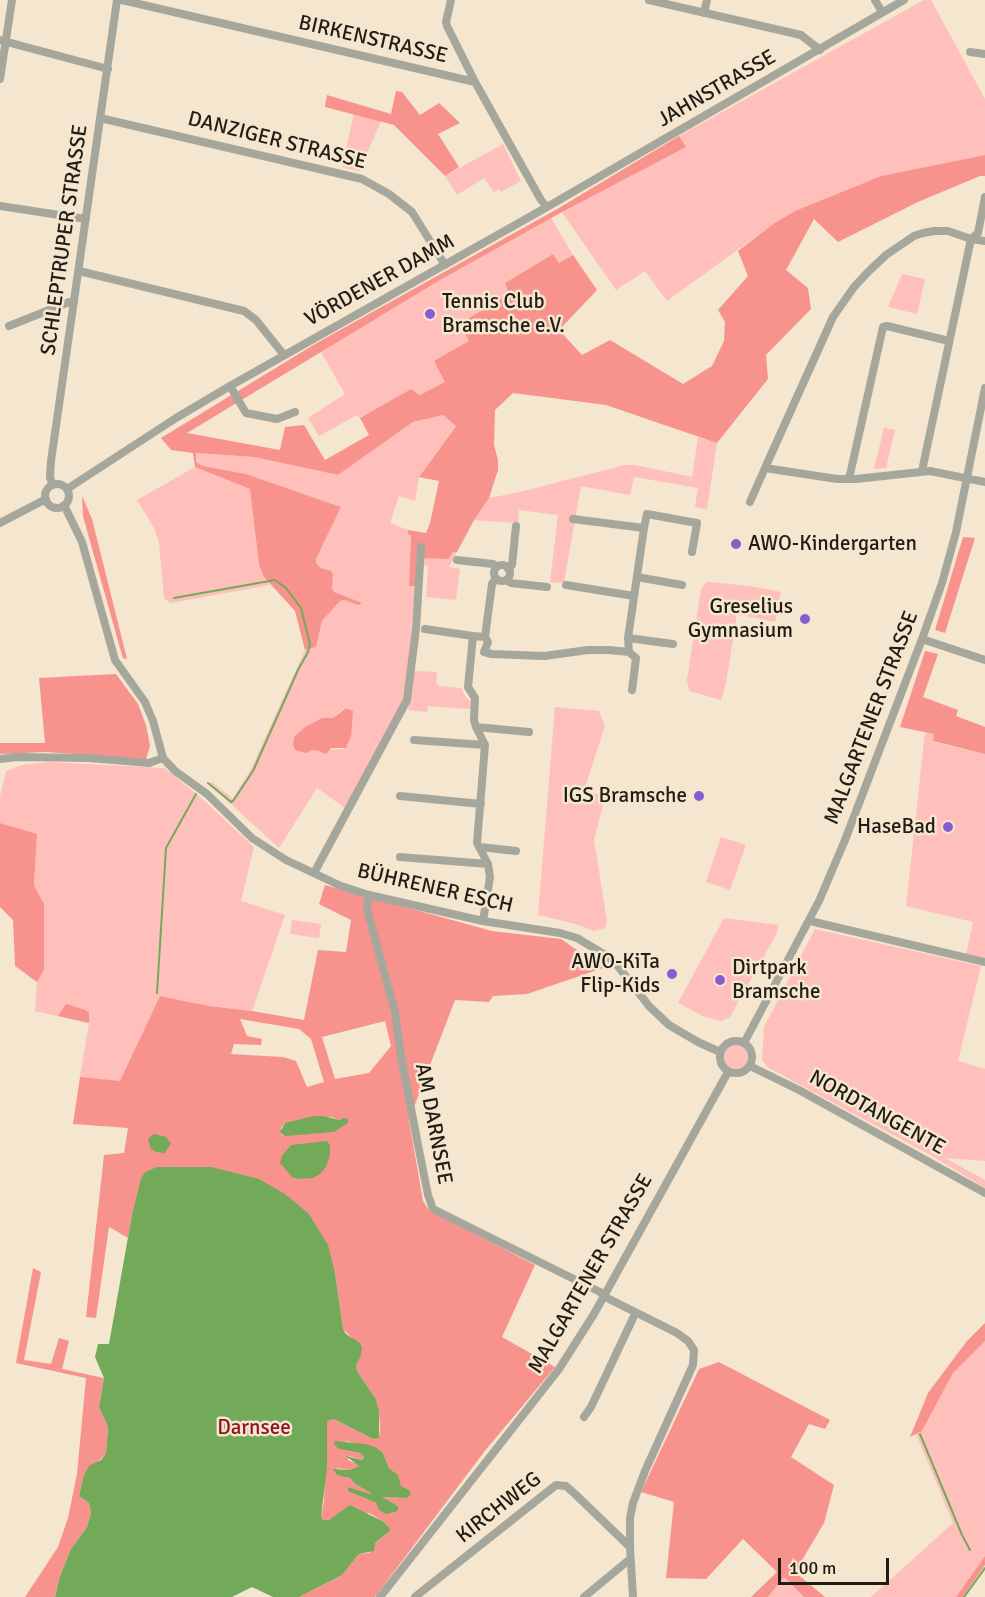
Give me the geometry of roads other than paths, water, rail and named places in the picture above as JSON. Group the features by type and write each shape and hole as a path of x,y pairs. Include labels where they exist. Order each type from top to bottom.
{"street":[{"path":"0,79 3,41 12,0"},
{"name":"SCHLEPTRUPER STRASSE","path":"53,485 50,478 51,461 117,0"},
{"name":"BIRKENSTRASSE","path":"122,0 475,82"},
{"path":"451,0 446,22 475,82 547,207"},
{"path":"649,0 801,35 820,50"},
{"path":"704,13 707,0"},
{"path":"875,0 882,12"},
{"name":"JAHNSTRASSE","path":"547,207 904,0"},
{"path":"3,41 108,69"},
{"path":"970,52 985,54"},
{"name":"DANZIGER STRASSE","path":"100,117 362,178 389,194 412,212 445,265"},
{"path":"922,471 971,239 978,233 985,197"},
{"path":"0,206 86,219"},
{"name":"VÖRDENER DAMM","path":"67,489 176,418 547,207"},
{"path":"750,502 833,317 854,287 886,255 914,236 934,231 948,231 985,241"},
{"path":"79,271 244,311 256,320 284,355"},
{"path":"9,326 74,302"},
{"path":"849,479 884,327 949,341"},
{"path":"231,386 246,413 277,419 295,412"},
{"name":"MALGARTENER STRASSE","path":"744,1043 810,921 845,840 922,639 945,573 985,388"},
{"path":"765,468 796,474 849,479 889,477 930,471 985,482"},
{"path":"53,485 62,485 67,489 69,496 64,505 54,507 46,499 48,489 53,485"},
{"path":"0,523 46,499"},
{"path":"0,759 89,758 148,763 163,758 153,721 145,702 115,660 82,542 64,505"},
{"path":"629,652 628,638 647,514 697,523 692,552"},
{"path":"573,519 644,528"},
{"path":"508,569 512,565 516,526"},
{"path":"314,873 407,700 416,629 421,547"},
{"path":"457,560 493,564 508,569"},
{"path":"497,567 494,572 496,578 501,581 547,587"},
{"path":"506,580 509,576 508,569"},
{"path":"637,577 682,585"},
{"path":"484,652 488,642 485,637 492,584 496,578"},
{"path":"566,585 634,596"},
{"path":"424,629 485,637"},
{"path":"473,636 468,687 475,698 476,728 485,745 477,843 488,864 490,877 483,921"},
{"path":"628,638 673,644"},
{"path":"922,639 985,660"},
{"path":"472,653 544,656 588,650 629,652 636,658 632,690"},
{"path":"476,728 529,732"},
{"path":"414,740 485,745"},
{"name":"BÜHRENER ESCH","path":"163,758 175,771 207,794 252,838 269,850 341,886 369,895 483,921 578,938 617,965 649,1006 669,1025 720,1052"},
{"path":"400,796 481,804"},
{"path":"480,848 516,851"},
{"path":"400,858 488,864"},
{"name":"AM DARNSEE","path":"369,895 366,909 395,1012 420,1155 428,1195 434,1209 603,1295"},
{"path":"810,921 985,962"},
{"path":"730,1042 744,1043 752,1053 750,1066 738,1074 728,1072 721,1064 720,1052 730,1042"},
{"name":"NORDTANGENTE","path":"750,1066 799,1090 985,1193"},
{"name":"MALGARTENER STRASSE","path":"380,1597 559,1369 728,1072"},
{"path":"603,1295 635,1314 677,1333 688,1341 694,1350 693,1365 633,1503 630,1518 633,1597"},
{"path":"584,1417 591,1407 635,1314"},
{"name":"KIRCHWEG","path":"415,1597 556,1485 566,1486 630,1547"},
{"path":"584,1597 630,1559"}],"waterway":[{"path":"174,598 275,580 286,588 301,608 310,644 253,771 233,801 231,802 208,783"},
{"path":"157,993 166,848 196,794"},
{"path":"920,1434 970,1550"},
{"path":"964,1597 985,1568"}],"place":[{"name":"Tennis Club Bramsche e.V.","path":"430,314"},
{"name":"AWO-Kindergarten","path":"736,544"},
{"name":"Greselius Gymnasium","path":"805,619"},
{"name":"IGS Bramsche","path":"699,796"},
{"name":"HaseBad","path":"948,827"},
{"name":"AWO-KiTa Flip-Kids","path":"672,974"},
{"name":"Dirtpark Bramsche","path":"720,980"}],"park label":[{"name":"Darnsee","path":"254,1428"}]}
